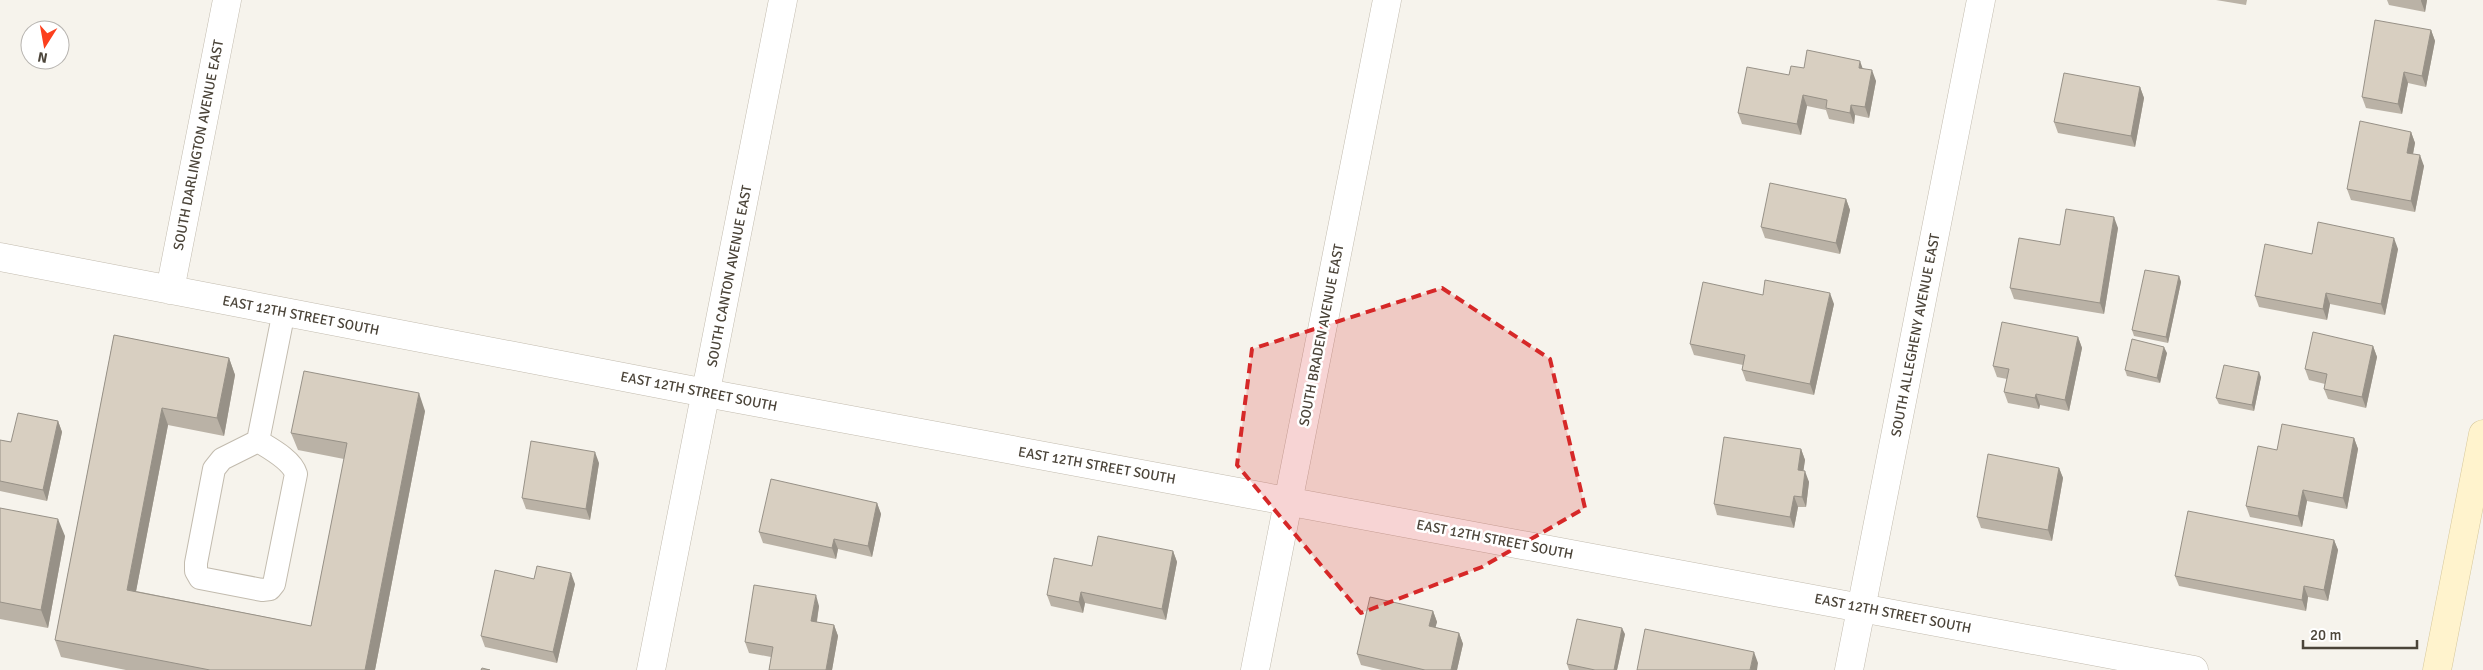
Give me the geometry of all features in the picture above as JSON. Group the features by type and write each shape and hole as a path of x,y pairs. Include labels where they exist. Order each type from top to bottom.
{"main road":[{"path":"2437,670 2483,434"}],"street":[{"name":"SOUTH DARLINGTON AVENUE EAST","path":"170,290 227,0"},
{"name":"SOUTH CANTON AVENUE EAST","path":"651,670 783,0"},
{"name":"SOUTH BRADEN AVENUE EAST","path":"1255,670 1388,0"},
{"name":"SOUTH ALLEGHENY AVENUE EAST","path":"1849,670 1981,0"},
{"name":"EAST 12TH STREET SOUTH","path":"0,257 706,393 2194,670"}],"lane":[{"path":"258,441 284,311"},
{"path":"258,441 276,452 294,468 296,474 274,584 270,589 262,590 200,578 196,571 214,469 222,458 258,441"}],"highlighted area":[{"path":"1442,288 1550,359 1585,508 1482,567 1361,613 1237,465 1252,349"}],"building":[{"path":"2375,20 2431,30 2422,76 2404,72 2398,104 2362,97"},
{"path":"1807,50 1860,61 1859,68 1872,70 1865,107 1851,105 1850,113 1826,108 1827,100 1803,95 1797,124 1738,113 1747,67 1789,75 1791,66 1804,68"},
{"path":"2064,73 2140,87 2131,136 2054,122"},
{"path":"2360,121 2411,132 2407,153 2420,155 2411,201 2347,189"},
{"path":"1770,183 1846,199 1836,243 1761,227"},
{"path":"2066,209 2114,217 2100,303 2010,288 2019,238 2060,245"},
{"path":"2318,222 2394,238 2381,304 2326,293 2323,309 2255,296 2265,244 2312,254"},
{"path":"2145,270 2179,276 2166,337 2132,330"},
{"path":"1765,280 1830,293 1810,384 1742,370 1745,355 1690,344 1703,282 1763,295"},
{"path":"2002,322 2078,337 2065,400 2036,394 2035,398 2004,392 2009,369 1993,366"},
{"path":"2313,332 2373,346 2362,397 2324,389 2327,374 2305,369"},
{"path":"114,335 229,358 217,418 162,408 127,590 311,626 347,443 291,433 304,371 419,393 365,670 210,670 55,640"},
{"path":"2132,339 2164,347 2157,378 2125,370"},
{"path":"2224,365 2259,372 2252,405 2216,398"},
{"path":"18,413 58,421 43,490 0,481 0,440 11,442"},
{"path":"2282,424 2354,438 2343,498 2303,490 2298,516 2246,506 2258,446 2277,450"},
{"path":"1724,437 1801,449 1798,470 1805,471 1802,497 1794,496 1790,517 1714,504"},
{"path":"531,441 595,452 586,509 522,498"},
{"path":"1988,454 2059,468 2048,530 1977,517"},
{"path":"771,479 877,503 868,546 834,539 832,548 759,532"},
{"path":"0,508 58,519 41,610 0,602"},
{"path":"2188,511 2334,540 2324,590 2304,586 2302,600 2175,576"},
{"path":"1098,536 1173,551 1162,609 1081,592 1079,602 1047,595 1054,558 1092,566"},
{"path":"537,566 571,573 553,652 481,636 495,570 534,579"},
{"path":"754,585 816,595 811,621 834,625 826,670 769,670 773,647 745,642"},
{"path":"1370,597 1433,611 1429,626 1459,633 1451,670 1425,670 1357,654"},
{"path":"1577,619 1622,628 1614,670 1595,670 1567,664"},
{"path":"1645,629 1754,652 1750,670 1637,670"}]}
